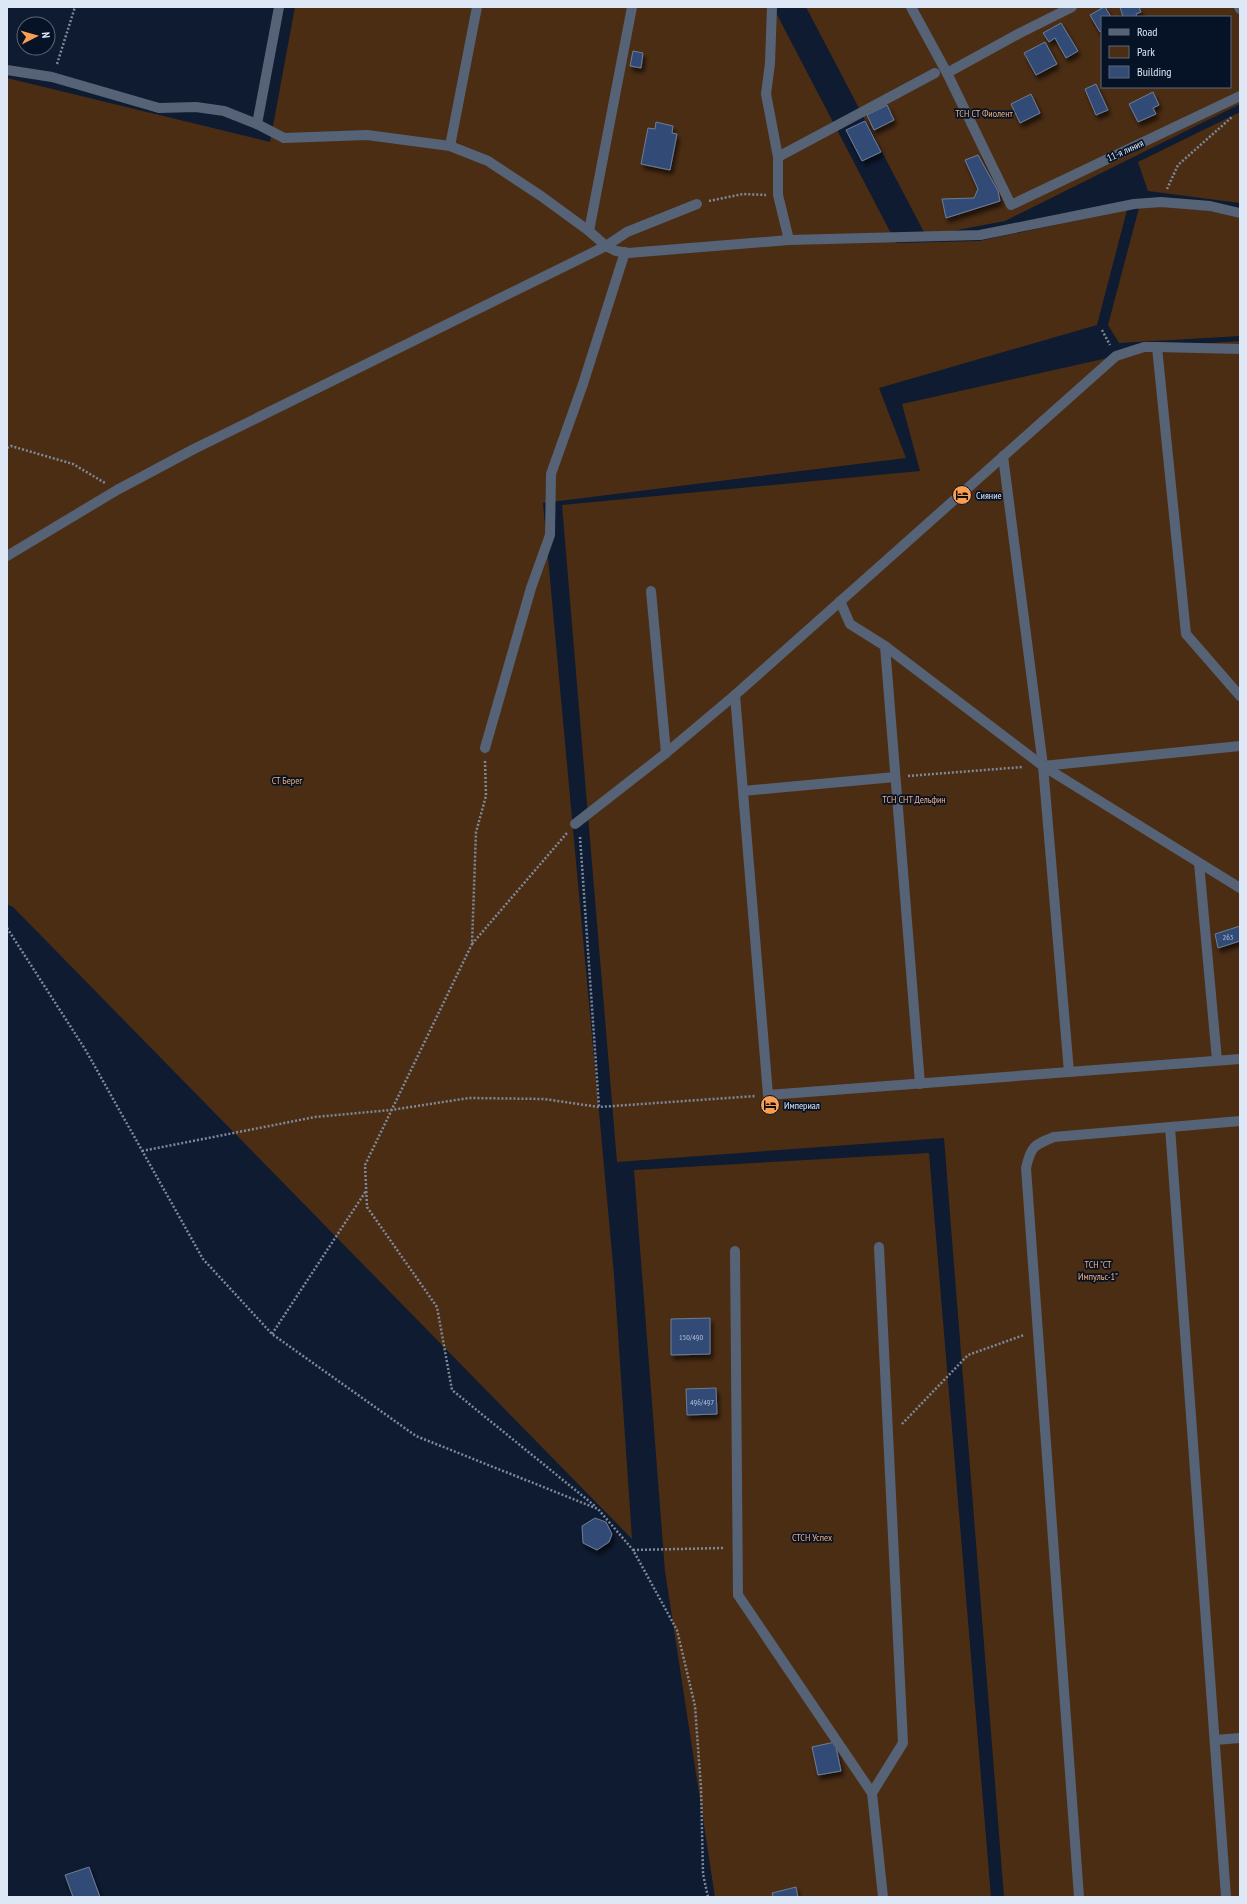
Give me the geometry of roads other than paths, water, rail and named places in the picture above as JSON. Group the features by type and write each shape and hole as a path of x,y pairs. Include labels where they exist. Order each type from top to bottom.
{"street":[{"path":"257,124 279,7"},
{"path":"450,146 477,7"},
{"path":"589,231 632,7"},
{"path":"772,7 770,63 766,94 778,157 778,195 789,240"},
{"path":"912,7 947,73 1020,33 1072,7"},
{"path":"7,70 52,77 159,108 196,107 224,111 257,124 284,138 367,135 450,146 488,161 589,231 606,246 616,252 789,240 980,235 1134,204 1161,202 1210,206 1240,213"},
{"path":"778,157 936,72"},
{"name":"11-я линия","path":"947,73 1011,205 1240,96"},
{"path":"7,556 117,490 194,449 606,246 627,232 697,204"},
{"path":"485,748 532,588 550,535 551,474 583,384 625,252"},
{"path":"575,824 666,753 735,695 1116,356 1144,348 1157,347 1240,349"},
{"path":"1157,347 1186,634 1240,696"},
{"path":"1003,456 1043,766 1069,1072"},
{"path":"651,591 666,753"},
{"path":"840,601 850,624 885,646 1043,766 1240,888"},
{"path":"885,646 920,1084"},
{"path":"735,695 768,1095 1240,1059"},
{"path":"1043,766 1240,746"},
{"path":"743,791 895,777"},
{"path":"1199,863 1217,1060"},
{"path":"1079,1897 1026,1168 1029,1152 1038,1143 1054,1137 1240,1121"},
{"path":"1170,1127 1226,1897"},
{"path":"872,1793 903,1743 879,1247"},
{"path":"735,1251 739,1548 738,1595 872,1793 883,1897"},
{"path":"1215,1740 1240,1738"}],"place":[{"name":"Сияние","path":"962,495"},
{"name":"Империал","path":"770,1105"}],"park label":[{"name":"ТСН СТ Фиолент","path":"984,113"},
{"name":"СТ Берег","path":"287,780"},
{"name":"ТСН СНТ Дельфин","path":"914,799"},
{"name":"ТСН \"СТ Импульс-1\"","path":"1098,1270"},
{"name":"СТСН Успех","path":"812,1537"}]}
